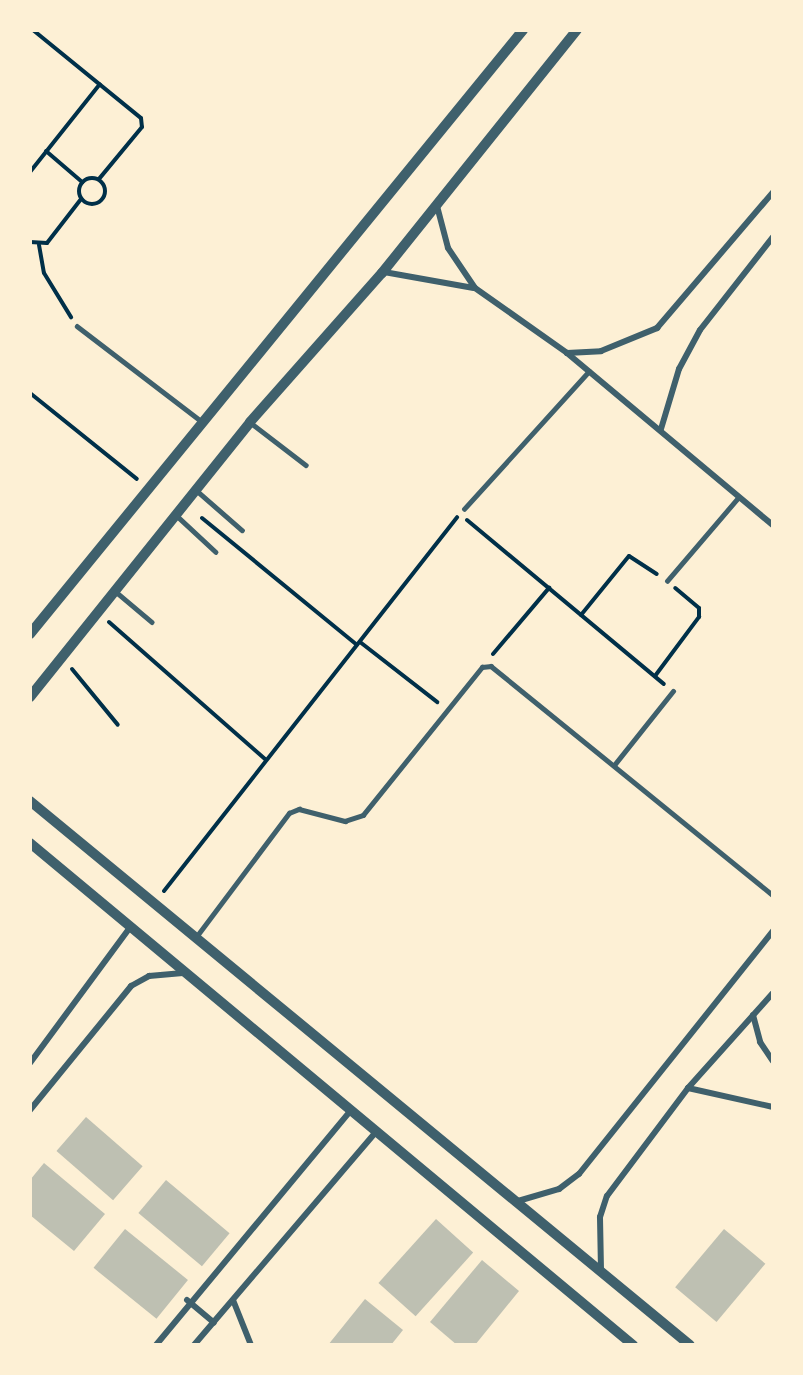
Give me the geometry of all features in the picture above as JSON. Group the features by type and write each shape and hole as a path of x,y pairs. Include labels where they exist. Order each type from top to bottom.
{"street":[{"path":"30,634 200,420 523,30"},
{"path":"30,697 99,614 250,422 382,273 577,30"},
{"path":"567,353 601,351 657,328 773,192"},
{"path":"436,203 448,248 475,288 567,353 661,429 738,498 773,525"},
{"path":"661,429 679,369 700,330 773,237"},
{"path":"382,273 475,288"},
{"path":"30,801 690,1345"},
{"path":"30,843 189,973 633,1345"},
{"path":"30,1063 131,925"},
{"path":"518,1201 559,1189 579,1174 773,931"},
{"path":"30,1110 131,986 149,976 189,973"},
{"path":"601,1270 602,1204 688,1088 773,993"},
{"path":"753,1015 760,1042 773,1061"},
{"path":"688,1088 773,1107"},
{"path":"156,1345 187,1300 352,1110"},
{"path":"194,1345 377,1131"},
{"path":"187,1300 214,1323"},
{"path":"233,1300 250,1345"}],"lane":[{"path":"77,326 200,420"},
{"path":"464,508 589,371"},
{"path":"250,422 306,465"},
{"path":"196,490 242,530"},
{"path":"667,581 738,498"},
{"path":"176,515 216,552"},
{"path":"115,591 152,622"},
{"path":"195,937 289,813 299,809 345,821 363,815 482,667 499,669 773,895"},
{"path":"615,764 673,691"}],"path":[{"path":"33,30 100,84 142,123 99,179 82,182"},
{"path":"30,172 100,84"},
{"path":"46,151 82,182"},
{"path":"81,199 91,205 102,200 105,189 99,179"},
{"path":"39,245 81,199 82,182"},
{"path":"30,242 39,245"},
{"path":"39,245 44,273 77,326"},
{"path":"30,393 147,486"},
{"path":"185,504 358,643 447,710"},
{"path":"154,904 265,759 464,508"},
{"path":"460,514 673,691"},
{"path":"581,615 629,556 667,581 699,608 699,617 655,676"},
{"path":"482,667 549,588"},
{"path":"99,614 265,759"},
{"path":"62,657 118,725"}],"building":[{"path":"86,1117 143,1166 113,1200 56,1151"},
{"path":"44,1163 105,1214 74,1251 30,1215 30,1180"},
{"path":"166,1180 230,1233 202,1266 138,1213"},
{"path":"436,1219 473,1252 416,1316 378,1283"},
{"path":"125,1229 188,1280 156,1319 94,1268"},
{"path":"724,1229 765,1264 717,1322 675,1287"},
{"path":"482,1260 519,1291 475,1345 457,1345 430,1322"},
{"path":"365,1299 403,1330 391,1345 328,1345"}]}
